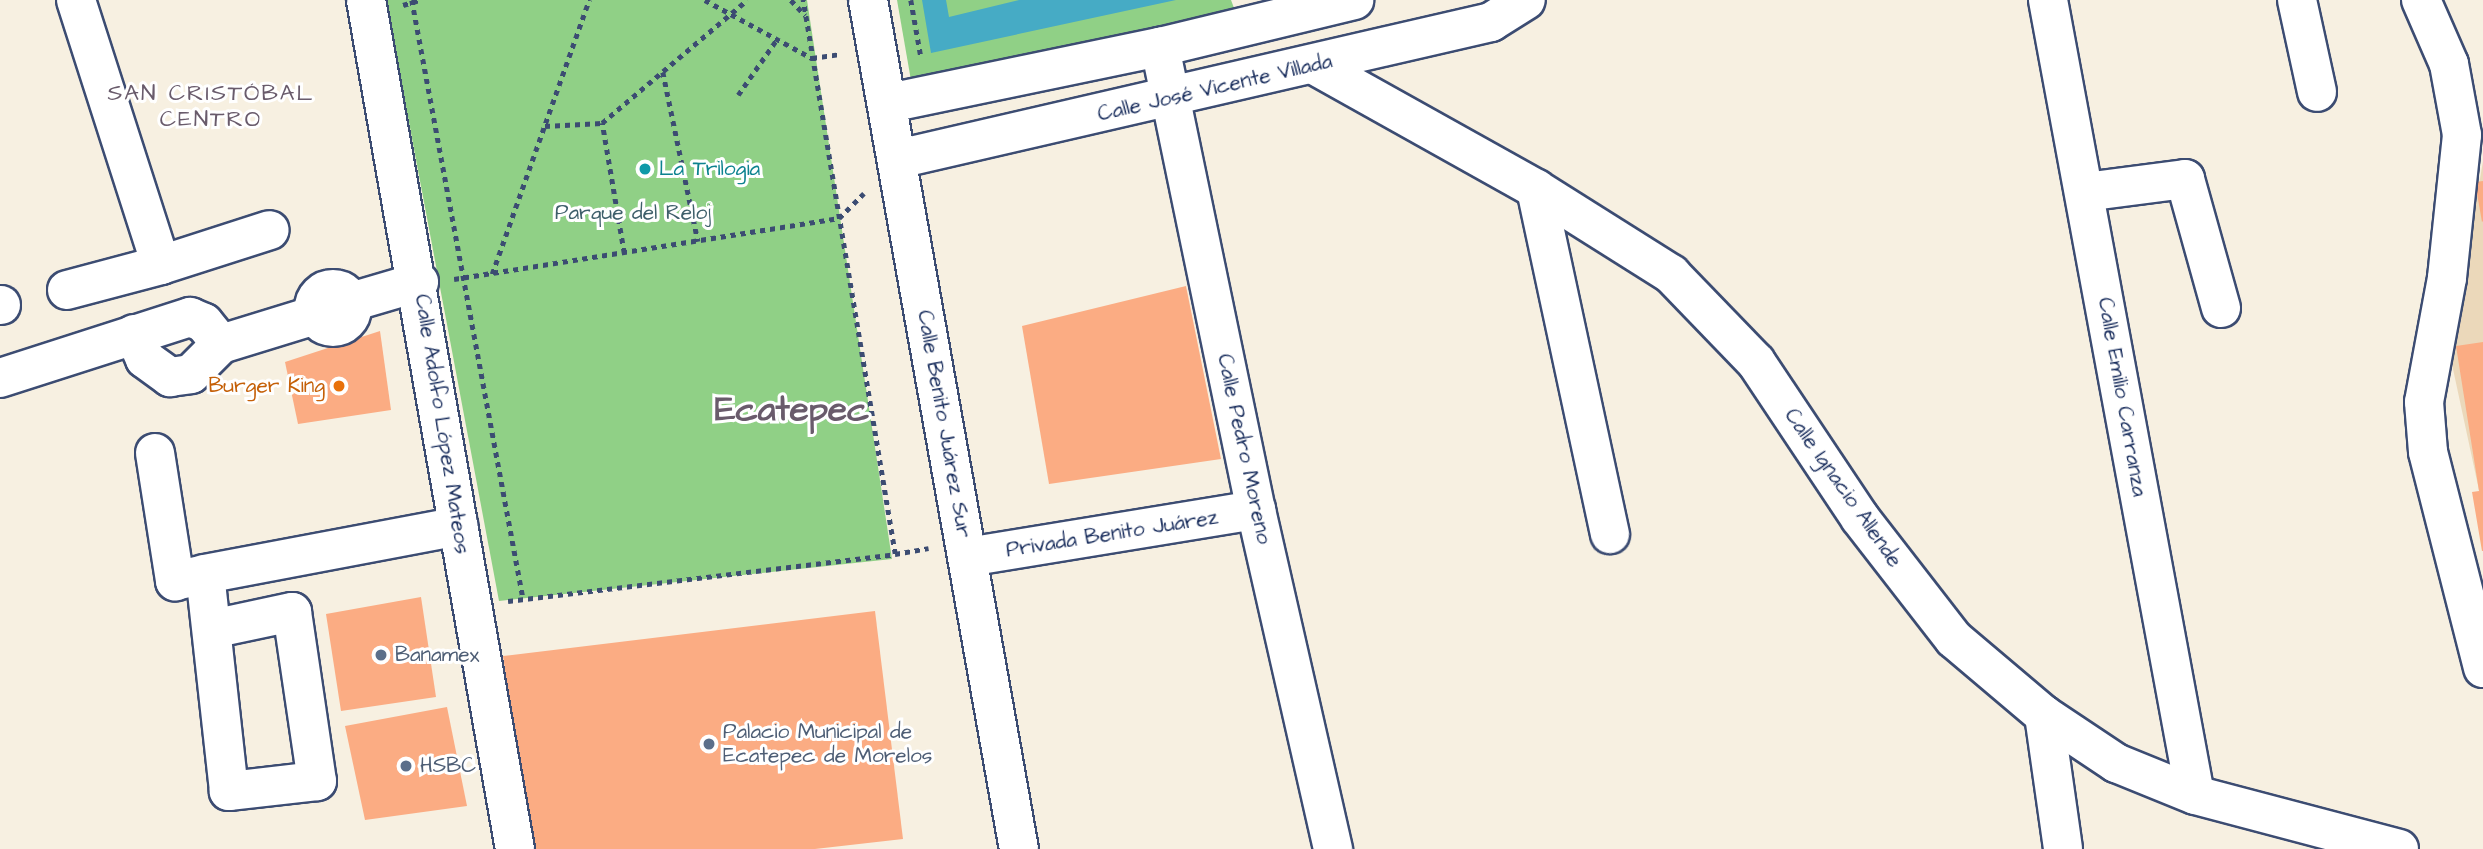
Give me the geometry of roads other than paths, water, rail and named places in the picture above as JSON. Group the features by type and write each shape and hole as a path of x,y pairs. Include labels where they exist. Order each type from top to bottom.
{"street":[{"path":"76,0 161,265"},
{"name":"Calle Adolfo López Mateos","path":"366,0 419,282 458,526 515,849"},
{"name":"Calle Benito Juárez Sur","path":"868,0 889,103 1018,849"},
{"path":"889,103 1160,47 1354,0"},
{"name":"Calle José Vicente Villada","path":"898,159 1316,66 1491,22 1526,0"},
{"name":"Calle Emilio Carranza","path":"2048,0 2195,795"},
{"path":"2297,0 2317,92"},
{"path":"2421,0 2449,64 2462,135 2447,278 2424,402 2426,427 2483,668"},
{"name":"Calle Pedro Moreno","path":"1160,47 1256,510 1333,849"},
{"name":"Calle Ignacio Allende","path":"1316,66 1536,189 1671,274 1756,362 1860,518 1954,639 2043,715 2116,763 2195,795 2399,849"},
{"path":"2085,192 2185,179 2221,309"},
{"path":"1536,189 1610,534"},
{"path":"67,290 161,265 270,230"},
{"path":"134,334 145,359 170,377 191,374 221,344 315,314 329,326 341,324 350,315 351,302 419,282"},
{"path":"0,378 190,317 204,323 221,344"},
{"path":"155,453 176,581 458,526"},
{"name":"Privada Benito Juárez","path":"968,557 1256,510"},
{"path":"205,574 229,791 317,781 292,612 212,629"},
{"path":"2043,715 2063,849"}],"water":[{"path":"922,0 946,0 949,17 1019,0 1176,0 931,53"}],"place":[{"name":"La Trilogia","path":"645,169"},
{"name":"Burger King","path":"339,386"},
{"name":"Banamex","path":"381,655"},
{"name":"Palacio Municipal de Ecatepec de Morelos","path":"709,744"},
{"name":"HSBC","path":"406,766"}],"district":[{"name":"SAN CRISTÓBAL CENTRO","path":"211,106"},
{"name":"Ecatepec","path":"792,410"}],"park label":[{"name":"Parque del Reloj","path":"633,213"}]}
